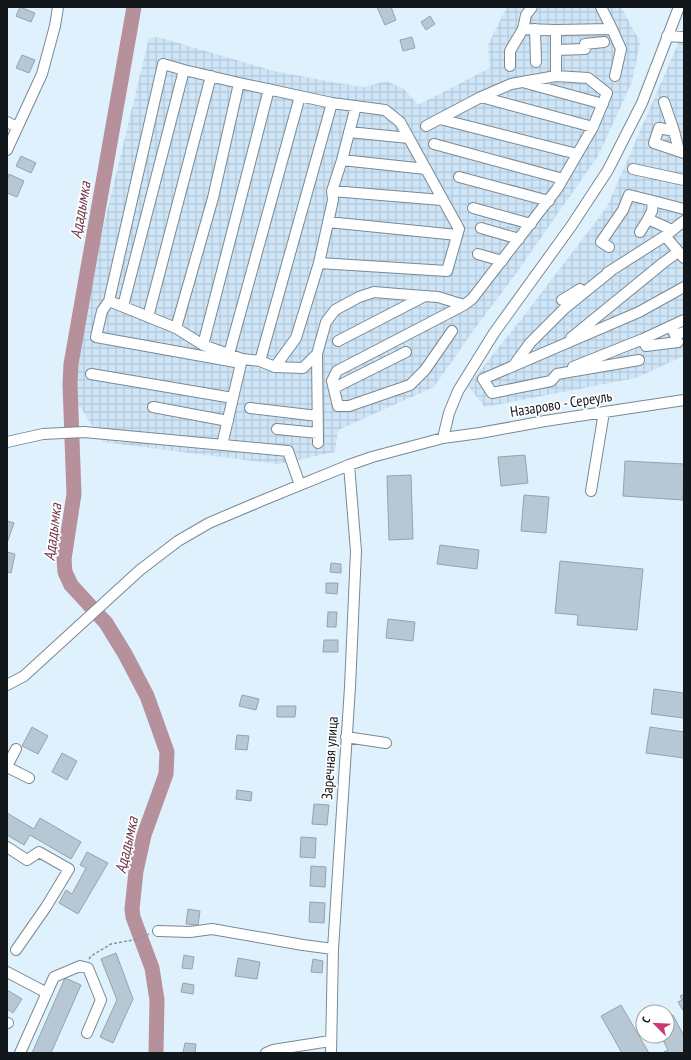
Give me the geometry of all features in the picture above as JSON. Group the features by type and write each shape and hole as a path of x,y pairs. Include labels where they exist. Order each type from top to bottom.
{"street":[{"path":"510,66 510,51 523,29 526,15 532,7"},
{"path":"601,7 621,49 615,76"},
{"path":"7,150 42,74 55,26 55,8"},
{"path":"442,438 449,413 458,392 494,333 572,225 608,170 642,103 677,9"},
{"path":"523,29 612,29"},
{"path":"535,29 536,62"},
{"path":"556,30 556,76"},
{"path":"667,36 684,37"},
{"path":"556,50 585,49 585,44 604,42"},
{"path":"317,354 303,368 276,367 260,361 242,361 96,337 102,310 109,301 163,64 239,83 332,103 385,110 400,122 459,229 447,272 319,263"},
{"path":"123,306 184,70"},
{"path":"148,317 211,76"},
{"path":"426,126 481,97 511,84 556,76 588,78 607,94 593,127 558,189 472,299 464,306 337,371 332,381 338,406 349,406 410,385 425,370 452,331"},
{"path":"523,82 603,104"},
{"path":"176,328 213,198 239,83"},
{"path":"203,346 269,89"},
{"path":"229,354 300,96"},
{"path":"481,97 593,127"},
{"path":"664,102 681,152"},
{"path":"260,361 332,103"},
{"path":"276,367 296,338 319,263 333,200 332,191 342,160 356,106"},
{"path":"440,119 577,154"},
{"path":"7,122 18,127"},
{"path":"674,131 659,128 654,144 681,152"},
{"path":"349,132 408,138"},
{"path":"434,144 563,179"},
{"path":"342,160 426,169"},
{"path":"633,169 684,180"},
{"path":"459,177 548,201"},
{"path":"332,191 442,200"},
{"path":"609,247 601,242 623,210 629,195 684,209"},
{"path":"640,232 652,210 653,201"},
{"path":"473,208 531,224"},
{"path":"561,346 657,267 681,255 668,233 648,219"},
{"path":"562,300 612,270 684,221"},
{"path":"328,222 457,235"},
{"path":"481,228 519,239"},
{"path":"478,254 502,261"},
{"path":"513,366 530,343 565,308 612,270"},
{"path":"677,331 643,339 557,374 551,381 492,393 483,379 639,312 684,288"},
{"path":"277,429 318,438 317,354 326,322 335,310 359,297 374,292 438,297 464,306"},
{"path":"338,341 426,296"},
{"path":"109,301 176,328 203,346 229,354 242,361"},
{"path":"643,339 646,346 678,342 677,331 684,320"},
{"path":"530,343 559,324"},
{"path":"334,388 406,352"},
{"path":"557,374 640,360"},
{"path":"222,445 242,361"},
{"path":"91,374 233,398"},
{"name":"Назарово - Сереуль","path":"7,685 24,676 140,570 178,541 209,523 350,465 372,457 442,438 684,400"},
{"path":"153,407 228,421"},
{"path":"250,408 318,416"},
{"path":"591,491 604,412"},
{"path":"7,442 44,434 84,432 288,452 300,486"},
{"name":"Заречная улица","path":"331,1053 330,1041 333,949 350,687 356,550 350,465"},
{"path":"346,737 386,743"},
{"path":"16,749 7,766 29,778"},
{"path":"7,848 27,860 39,852 69,869 46,907 16,950"},
{"path":"158,931 190,932 212,929 333,949"},
{"path":"20,1053 54,977 80,966 88,968 101,1000 87,1033"},
{"path":"7,972 47,993"},
{"path":"266,1053 273,1050 330,1041"}],"path":[{"path":"85,967 91,956 111,944 146,936"}],"shaded area":[{"path":"507,7 621,7 640,42 632,82 598,156 515,275 434,387 338,430 335,452 279,464 103,442 71,393 78,332 149,38 158,37 274,71 337,83 365,87 386,81 404,89 418,105 490,68 488,45"},
{"path":"684,30 684,356 636,378 485,407 468,386 607,207"}],"building":[{"path":"20,7 35,13 31,22 16,16"},
{"path":"377,7 391,7 396,20 385,25"},
{"path":"430,16 435,24 426,30 421,22"},
{"path":"412,37 415,48 403,51 400,40"},
{"path":"22,55 35,60 29,73 16,68"},
{"path":"21,156 36,163 31,173 16,166"},
{"path":"9,174 24,181 17,197 7,193 7,180"},
{"path":"525,455 528,483 501,486 498,457"},
{"path":"625,461 684,464 683,500 623,496"},
{"path":"411,475 413,539 389,540 387,476"},
{"path":"524,495 549,497 546,533 521,531"},
{"path":"7,521 14,523 7,543"},
{"path":"440,545 479,550 477,569 437,564"},
{"path":"7,552 15,554 11,573 7,572"},
{"path":"560,561 643,569 637,630 577,625 578,615 555,613"},
{"path":"331,563 341,564 341,573 330,572"},
{"path":"326,583 338,583 337,594 326,593"},
{"path":"328,612 337,612 336,627 327,627"},
{"path":"388,619 415,622 413,641 386,638"},
{"path":"324,640 338,640 338,652 323,652"},
{"path":"654,689 684,693 684,718 651,714"},
{"path":"242,695 259,699 256,710 239,706"},
{"path":"277,706 296,706 295,717 277,717"},
{"path":"32,727 48,736 38,754 22,746"},
{"path":"650,727 684,732 684,758 646,753"},
{"path":"237,735 249,736 247,750 235,749"},
{"path":"62,753 77,761 67,780 52,772"},
{"path":"237,790 252,792 251,801 236,799"},
{"path":"314,804 329,805 327,825 312,824"},
{"path":"7,813 34,829 40,818 81,842 71,859 30,835 24,845 7,835"},
{"path":"301,837 316,838 315,858 300,857"},
{"path":"87,852 108,863 78,914 59,903 66,890 72,894 86,868 80,865"},
{"path":"311,866 326,867 325,887 310,886"},
{"path":"310,902 325,903 324,923 309,922"},
{"path":"188,909 200,911 198,925 186,924"},
{"path":"116,953 133,999 113,1043 100,1037 117,1000 101,959"},
{"path":"184,955 194,957 192,969 182,968"},
{"path":"238,958 260,962 257,979 235,976"},
{"path":"313,959 323,961 322,973 311,972"},
{"path":"65,978 81,985 51,1053 32,1053"},
{"path":"183,983 194,985 193,994 181,992"},
{"path":"7,990 22,999 13,1013 7,1009"},
{"path":"684,994 684,1012 678,1002 682,1000 680,996"},
{"path":"621,1005 635,1029 635,1044 644,1044 649,1053 622,1053 601,1016"},
{"path":"675,1019 684,1036 684,1053 662,1053 668,1050 665,1044 675,1044"},
{"path":"185,1043 196,1044 195,1053 183,1053"}],"waterway":[{"name":"Ададымка","path":"134,7 71,364 70,384 74,494 64,559 65,572 71,585 106,623 125,654 147,696 167,752 166,774 144,835 136,871 132,909 133,917 152,968 157,1000 156,1053"}]}
